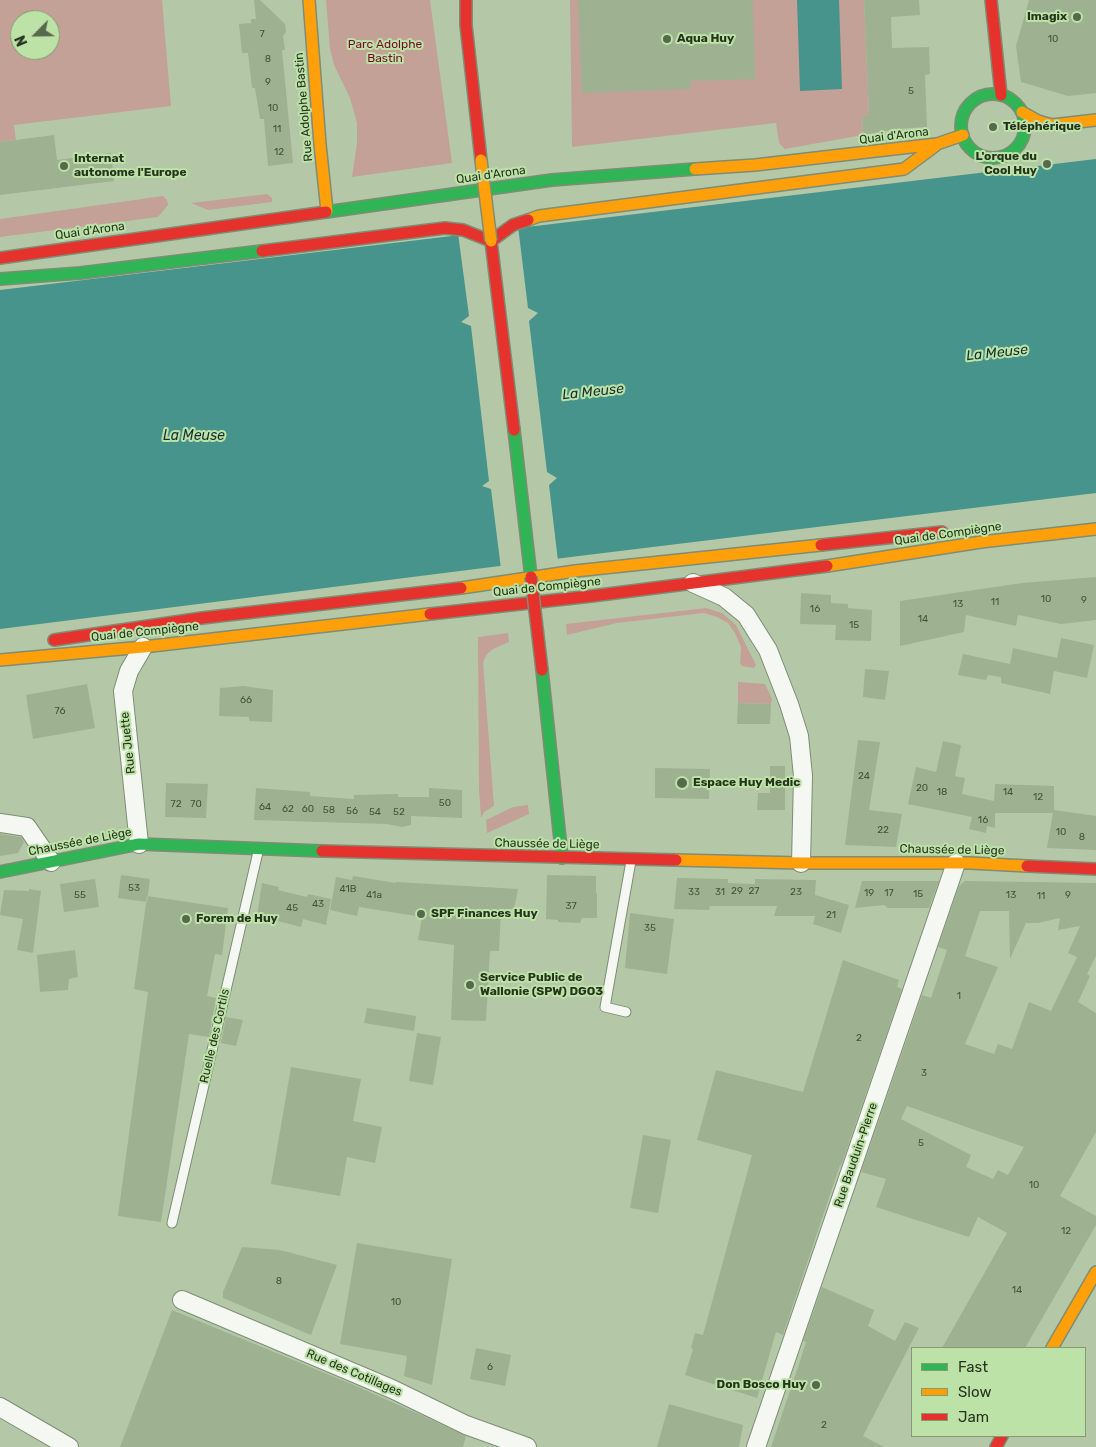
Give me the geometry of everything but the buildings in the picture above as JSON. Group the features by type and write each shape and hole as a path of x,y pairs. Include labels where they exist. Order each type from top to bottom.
{"main road":[{"name":"Rue Adolphe Bastin","path":"309,0 327,211"},
{"path":"460,0 466,25"},
{"path":"466,0 466,25 481,160 542,670 562,858"},
{"path":"991,0 1001,95"},
{"path":"1022,112 1025,123 1024,144 1012,151 1003,156 993,158 975,152 967,144 961,122 966,109 975,99 988,94 1010,98 1022,112 1038,121 1052,125 1096,120"},
{"name":"Quai d'Arona","path":"0,257 552,180 755,165 937,144 963,135"},
{"path":"491,241 513,225 539,216 904,169 937,144"},
{"path":"0,279 89,272 445,228 463,230 491,241"},
{"name":"Quai de Compiègne","path":"0,660 143,647 592,596 846,563 981,542 1096,529"},
{"path":"47,641 202,618 475,586 575,571 943,532 981,542"},
{"path":"16,658 30,648"},
{"name":"Chaussée de Liège","path":"0,872 140,844 562,858 801,863 956,863 1096,869"},
{"path":"1053,1347 1096,1272"}],"street":[{"path":"692,583 724,597 746,615 768,650 799,736 803,776 801,863"},
{"name":"Rue Juette","path":"140,844 123,692 129,671 143,647"},
{"path":"0,823 27,827 51,862"},
{"name":"Rue Bauduin-Pierre","path":"756,1447 956,863"},
{"name":"Rue des Cotillages","path":"182,1300 392,1389 466,1424 527,1447"},
{"path":"0,1407 69,1447"}],"lane":[{"name":"Ruelle des Cortils","path":"172,1223 259,849"},
{"path":"626,1012 605,1007 632,859"}],"green space":[{"path":"0,0 162,0 171,106 14,125 16,140 0,142"},
{"name":"Parc Adolphe Bastin","path":"326,0 430,0 452,163 352,177 357,143 357,123 350,98 334,65 330,49"},
{"path":"570,0 864,0 869,115 862,116 863,135 785,149 779,143 776,123 572,147"},
{"path":"267,194 272,198 272,202 208,210 191,203"},
{"path":"163,196 167,200 168,205 158,217 0,237 0,219"},
{"path":"706,608 722,613 736,625 756,665 754,668 742,666 740,663 741,647 728,623 704,613 617,623 567,635 566,624"},
{"path":"508,633 509,642 493,649 487,654 483,662 494,806 484,812 481,818 479,789 478,637"},
{"path":"738,682 765,684 772,699 771,704 738,703"},
{"path":"528,805 529,814 487,833 486,820 513,807"}],"water":[{"path":"797,0 839,0 842,89 800,91"},
{"name":"La Meuse","path":"1096,159 1096,493 0,629 0,290"}],"pier":[{"path":"518,226 528,308 538,313 529,321 547,472 557,478 549,485 558,561 501,569 491,489 482,486 489,481 471,326 461,322 469,316 458,233"}],"traffic: fast":[{"path":"993,94 1011,100 1019,108 1025,126 1019,144 1011,152 993,158 975,152 967,144 961,126 967,108 975,100 993,94"},
{"path":"326,212 552,180 695,169"},
{"path":"0,279 80,273 262,251"},
{"path":"514,430 531,577"},
{"path":"542,670 562,858"},
{"path":"0,872 139,844 322,851"}],"traffic: slow":[{"path":"309,0 327,211"},
{"path":"1022,112 1038,121 1052,125 1096,120"},
{"path":"695,169 755,165 937,144 963,135"},
{"path":"528,220 539,216 904,169 935,146"},
{"path":"481,160 491,241"},
{"path":"827,566 981,542 1096,529"},
{"path":"461,588 575,571 821,545"},
{"path":"0,660 143,647 430,614"},
{"path":"676,860 801,863 970,863 1027,866"},
{"path":"1053,1347 1096,1272"}],"traffic: jam":[{"path":"466,0 466,25 481,160"},
{"path":"991,0 1001,95"},
{"path":"0,258 326,212"},
{"path":"262,251 445,228 463,230 491,241 513,225 528,220"},
{"path":"491,241 514,430"},
{"path":"821,545 942,532"},
{"path":"430,614 592,596 827,566"},
{"path":"531,577 542,670"},
{"path":"54,640 202,618 461,588"},
{"path":"322,851 676,860"},
{"path":"1027,866 1096,869"},
{"path":"996,1447 1001,1437"}],"place":[{"name":"Imagix","path":"1077,17"},
{"name":"Aqua Huy","path":"667,39"},
{"name":"Téléphérique","path":"993,127"},
{"name":"L'orque du Cool Huy","path":"1047,164"},
{"name":"Internat autonome l'Europe","path":"64,166"},
{"name":"Espace Huy Medic","path":"682,783"},
{"name":"SPF Finances Huy","path":"421,914"},
{"name":"Forem de Huy","path":"186,919"},
{"name":"Service Public de Wallonie (SPW) DGO3","path":"470,985"},
{"name":"Don Bosco Huy","path":"816,1385"}]}
